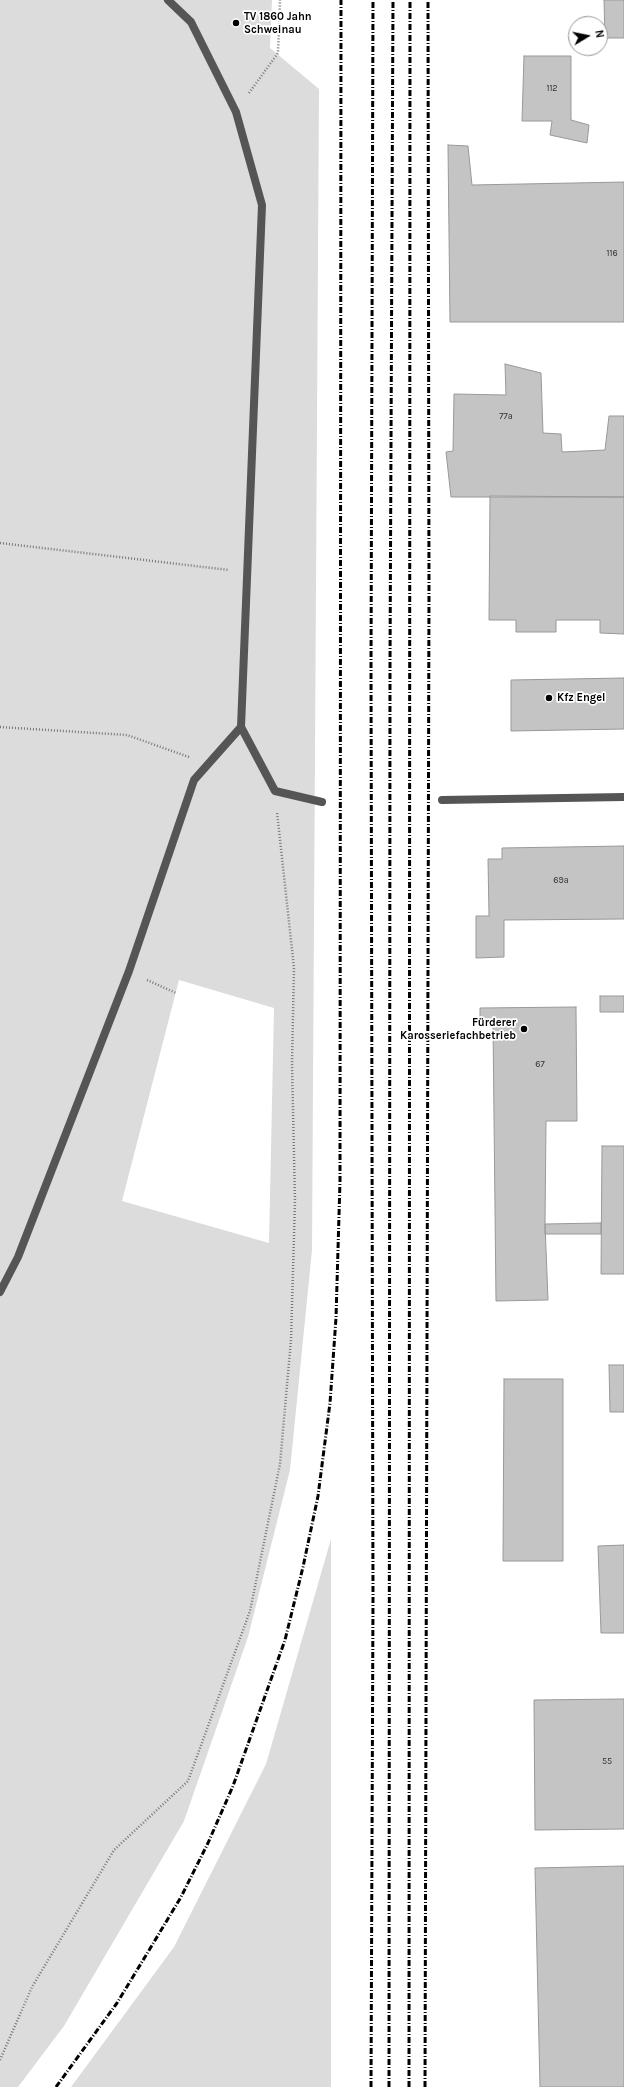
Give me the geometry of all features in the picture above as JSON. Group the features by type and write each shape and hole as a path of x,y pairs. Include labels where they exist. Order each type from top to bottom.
{"lane":[{"path":"168,0 191,22 236,112 262,205 241,727 275,791 322,802"},
{"path":"0,1292 18,1257 129,971 194,780 241,727"},
{"path":"442,800 624,797"}],"path":[{"path":"236,112 278,53 280,0"},
{"path":"0,543 247,573"},
{"path":"0,727 126,735 208,764"},
{"path":"0,2060 32,1987 114,1850 188,1781 250,1611 280,1464 291,1340 295,1201 292,1064 294,968 275,791"},
{"path":"129,971 176,993"}],"shaded area":[{"path":"0,0 272,0 270,48 319,89 312,1250 290,1470 248,1637 184,1821 64,2026 18,2087 0,2087","holes":["179,980 274,1008 269,1243 122,1201"]},
{"path":"331,1539 331,2087 71,2087 174,1947 266,1764"}],"building":[{"path":"604,0 624,0 624,38 608,38 608,16 604,16"},
{"path":"524,56 571,56 571,120 589,125 587,143 550,135 552,121 522,121"},
{"path":"448,145 468,146 472,185 624,182 624,322 450,322"},
{"path":"505,364 541,373 543,433 561,434 562,452 605,450 609,416 624,416 624,497 451,497 446,452 453,451 454,394 506,395"},
{"path":"490,496 624,497 624,634 600,633 600,620 556,620 556,632 516,632 516,620 489,620"},
{"path":"624,678 624,729 511,731 511,680"},
{"path":"624,846 624,919 504,920 504,957 476,958 476,916 489,916 488,859 502,859 502,848"},
{"path":"600,996 624,996 624,1012 600,1012"},
{"path":"576,1007 577,1121 546,1121 545,1224 548,1300 496,1301 493,1025 480,1025 480,1008"},
{"path":"602,1146 624,1146 624,1274 601,1274"},
{"path":"601,1223 601,1234 545,1234 545,1224"},
{"path":"609,1365 624,1365 624,1412 610,1412"},
{"path":"504,1379 563,1379 563,1561 503,1561"},
{"path":"624,1545 624,1633 601,1633 598,1546"},
{"path":"624,1699 624,1829 535,1830 534,1700"},
{"path":"624,1866 624,2087 540,2087 535,1868"}],"railway":[{"path":"56,2087 117,2003 181,1897 208,1843 233,1786 285,1640 303,1567 318,1496 330,1403 336,1318 340,1181 341,0"},
{"path":"371,2087 373,1599 371,667 373,0"},
{"path":"389,2087 390,666 393,0"},
{"path":"409,2087 410,0"},
{"path":"425,2087 429,592 428,0"}],"place":[{"name":"TV 1860 Jahn Schweinau","path":"236,23"},
{"name":"Kfz Engel","path":"549,698"},
{"name":"Fürderer Karosseriefachbetrieb","path":"524,1029"}]}
